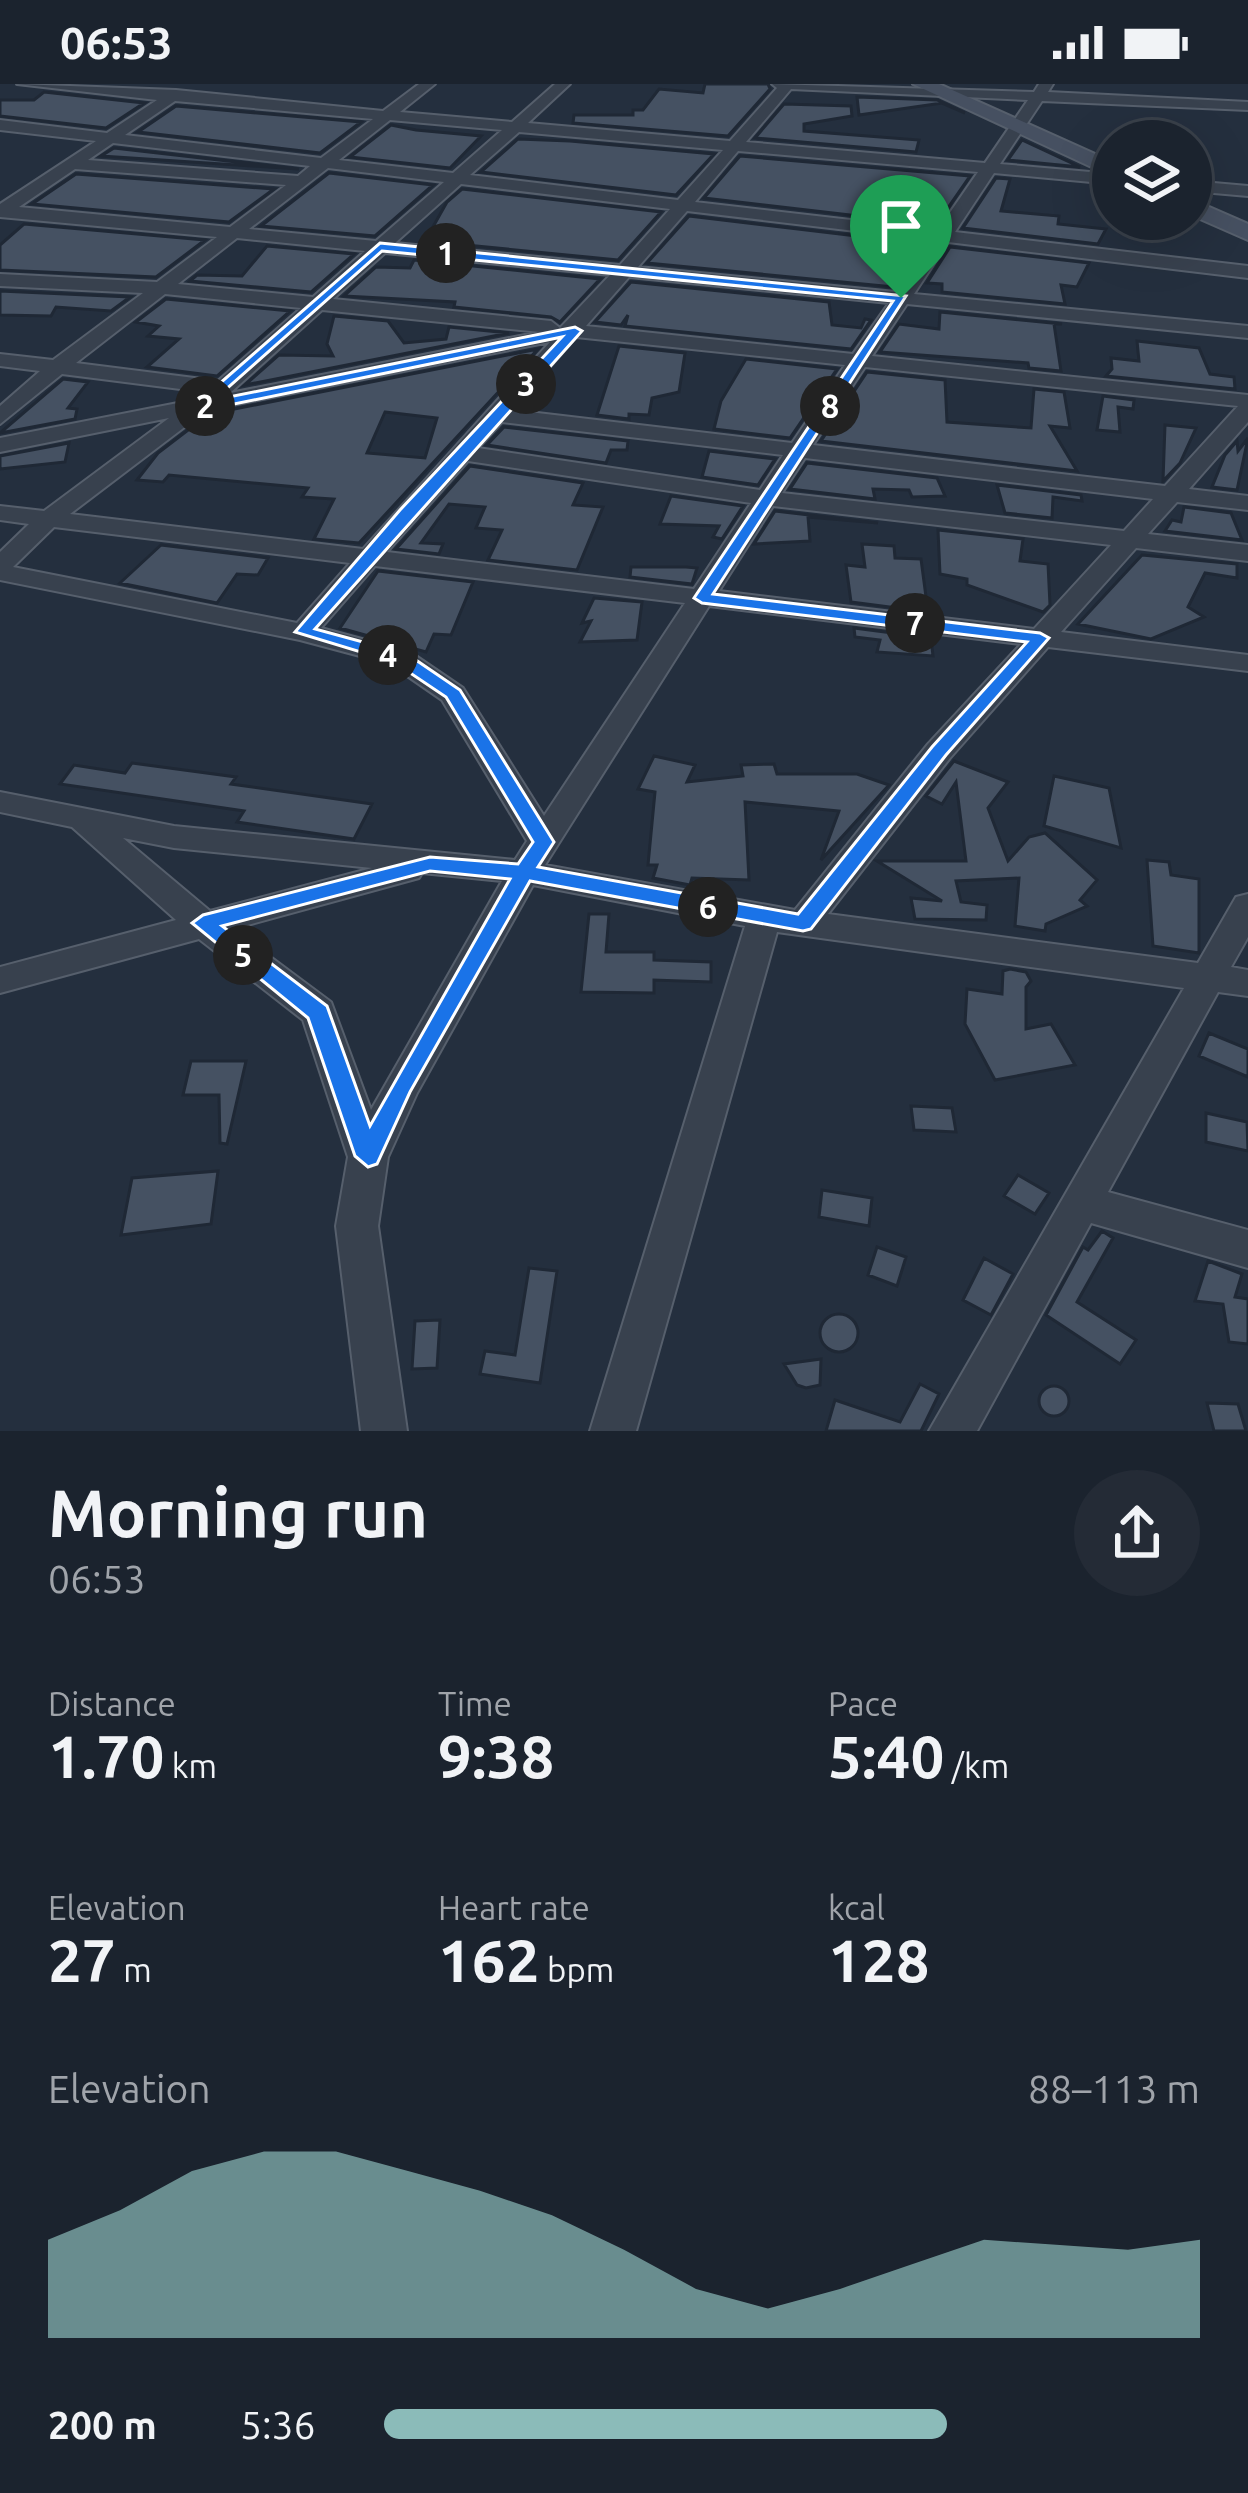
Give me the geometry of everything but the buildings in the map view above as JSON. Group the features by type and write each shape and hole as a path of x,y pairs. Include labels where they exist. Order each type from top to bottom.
{"main road":[{"path":"930,87 1092,164"},
{"path":"1212,216 1248,233"}],"street":[{"path":"24,84 734,148 1092,174"},
{"path":"1,211 191,84"},
{"path":"0,417 58,367 428,84"},
{"path":"0,569 46,520 223,388 563,84"},
{"path":"303,632 575,331 785,84 1042,89 1248,106"},
{"path":"384,1431 357,1226 368,1156 400,1088 534,857 766,498 1042,89"},
{"path":"0,125 1248,272"},
{"path":"71,164 300,181"},
{"path":"1212,188 1248,191"},
{"path":"1,211 1248,332"},
{"path":"0,280 163,288 860,359 1248,405"},
{"path":"0,445 575,331"},
{"path":"0,360 223,388"},
{"path":"613,1431 784,920 1174,495 1248,405"},
{"path":"497,415 1248,503"},
{"path":"463,453 766,498 1248,553"},
{"path":"0,513 1248,663"},
{"path":"0,569 303,632 400,658 453,694 534,857"},
{"path":"0,802 175,838 430,864 534,857 784,920 1228,981"},
{"path":"80,817 203,923 318,1012 368,1156"},
{"path":"0,980 430,864"},
{"path":"952,1431 1081,1202 1228,981 1248,906"},
{"path":"1081,1202 1248,1249"}],"route":[{"path":"901,298 380,247 223,388 190,409 575,331 303,632 400,658 453,694 544,842 524,872 430,864 203,923 318,1012 368,1156 400,1088 524,872 803,923 939,751 1040,638 702,598 901,298"}]}
